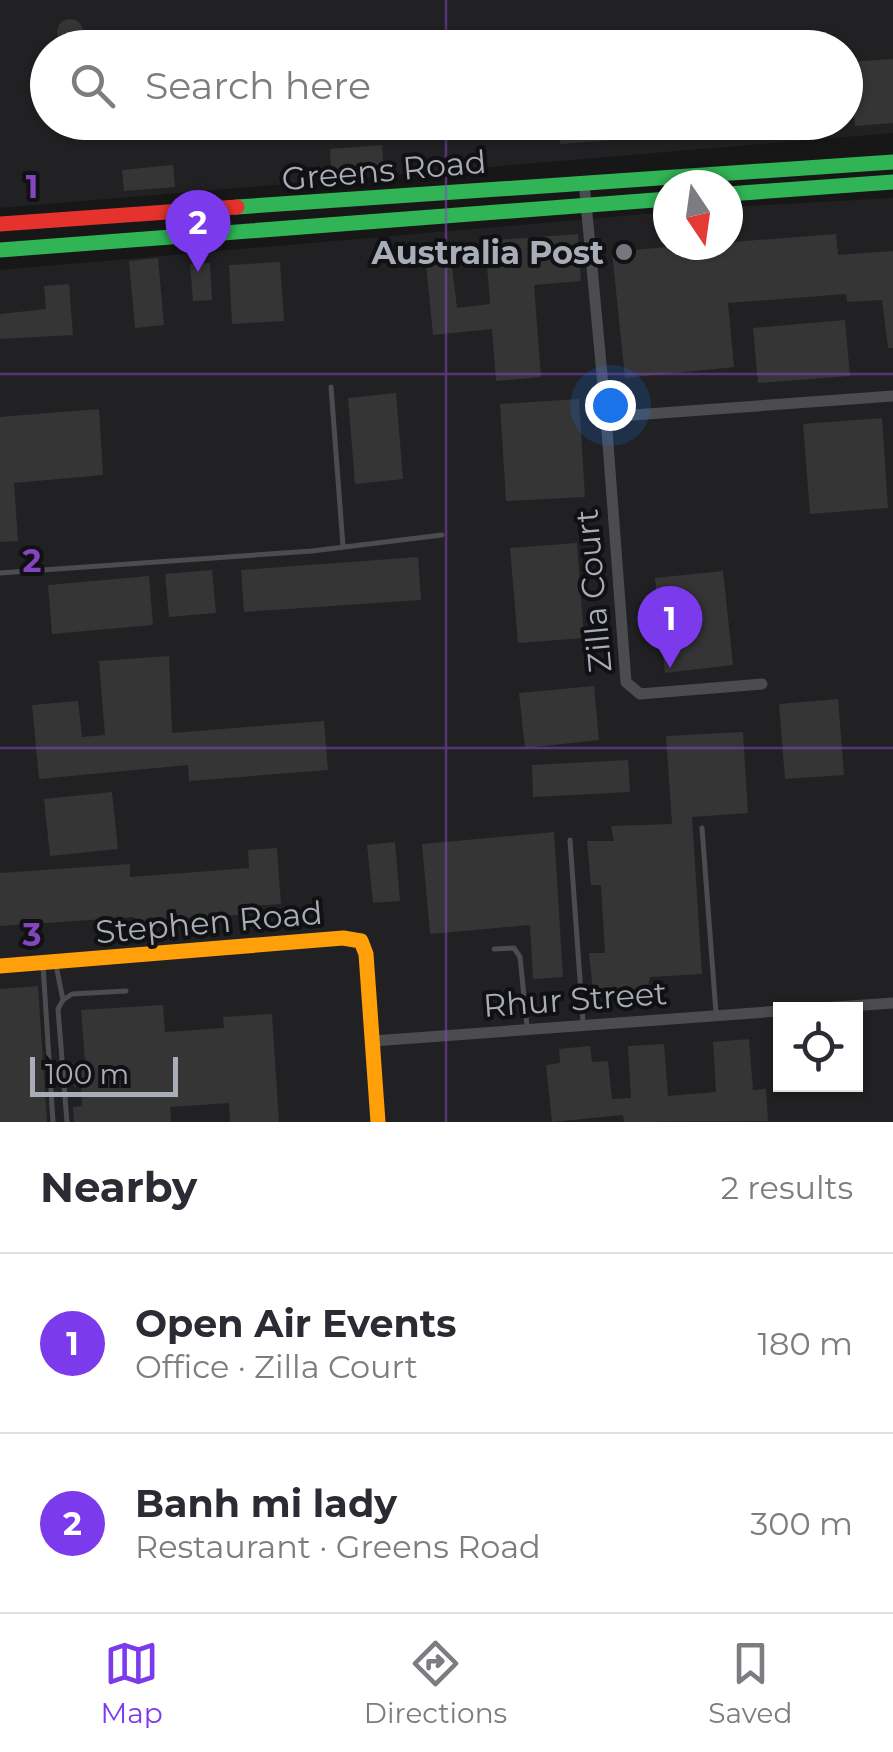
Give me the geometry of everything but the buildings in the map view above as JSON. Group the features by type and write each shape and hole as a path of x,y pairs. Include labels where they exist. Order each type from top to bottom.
{"main road":[{"name":"Greens Road","path":"0,224 893,162"},
{"path":"820,165 822,185"},
{"path":"743,193 893,182"},
{"name":"Greens Road","path":"0,250 653,200"},
{"path":"118,217 120,241"},
{"name":"Stephen Road","path":"0,966 343,938 361,941 366,954 378,1122"}],"street":[{"name":"Zilla Court","path":"584,182 626,682 640,694 762,684"},
{"path":"606,417 893,396"},
{"path":"863,1005 893,1003"},
{"name":"Rhur Street","path":"373,1041 773,1012"}],"lane":[{"path":"331,387 343,546"},
{"path":"0,573 312,551 442,535"},
{"path":"702,828 716,1016"},
{"path":"570,840 583,1026"},
{"path":"494,949 514,948 520,957 527,1030"},
{"path":"49,962 63,1000"},
{"path":"49,962 53,1122"},
{"path":"66,1122 58,1009 72,994 126,990"}],"shaded area":[{"path":"0,0 893,0 893,133 863,136 863,30 30,30 30,140 810,140 0,208"},
{"path":"893,198 893,1122 0,1122 0,270 653,213 653,260 743,260 743,206"}],"traffic: fast":[{"path":"237,207 893,162"},
{"path":"743,193 893,182"},
{"path":"0,250 653,200"}],"traffic: slow":[{"path":"0,966 343,938 361,941 366,954 378,1122"}],"traffic: jam":[{"path":"0,224 237,207"}],"place":[{"name":"Australia Post","path":"624,252"},
{"name":"Banh mi lady","path":"198,272"},
{"name":"Open Air Events","path":"670,668"}]}
